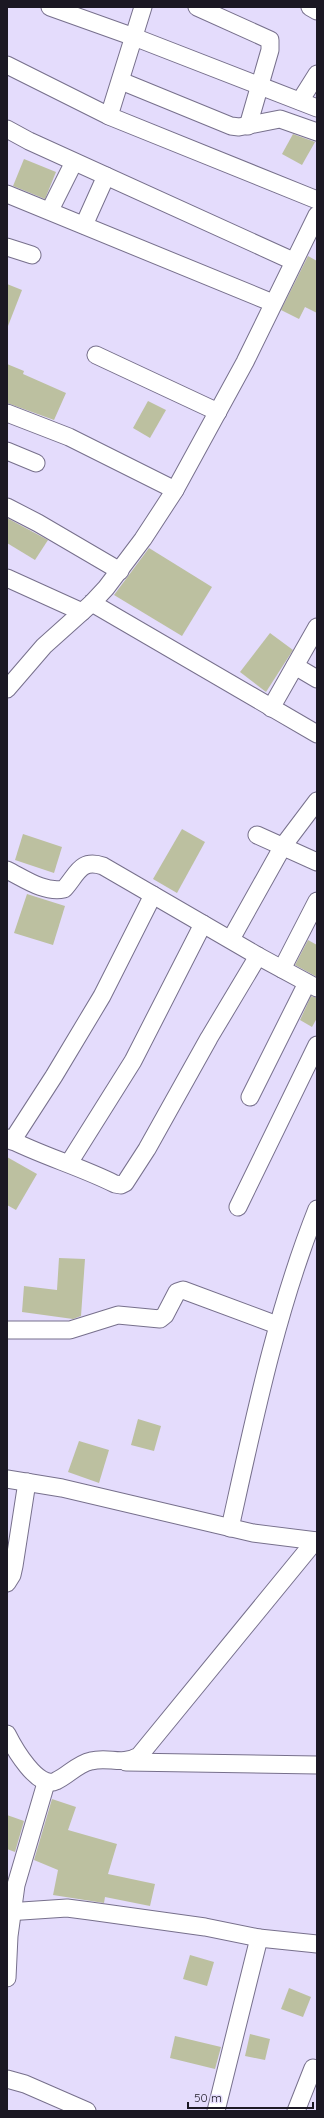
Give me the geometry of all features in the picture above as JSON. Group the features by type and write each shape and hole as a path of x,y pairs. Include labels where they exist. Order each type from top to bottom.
{"street":[{"path":"50,7 134,37 317,108"},
{"path":"109,116 143,7"},
{"path":"198,7 270,40 270,50 248,126"},
{"path":"310,7 317,11"},
{"path":"7,65 109,116 317,200"},
{"path":"300,101 317,74"},
{"path":"121,81 231,126 248,126 280,119 317,132"},
{"path":"7,129 74,162 293,261"},
{"path":"50,210 74,162"},
{"path":"84,225 106,176"},
{"path":"7,194 50,210 273,303"},
{"path":"7,689 44,646 87,608 120,571 175,490 246,362 293,261 317,215"},
{"path":"8,249 32,256"},
{"path":"96,355 218,412"},
{"path":"7,413 69,437 175,490"},
{"path":"7,450 36,463"},
{"path":"7,507 38,523 120,571"},
{"path":"7,578 87,608 317,734"},
{"path":"271,708 317,627"},
{"path":"295,666 317,679"},
{"path":"231,939 283,846 317,801"},
{"path":"257,835 317,862"},
{"path":"7,870 43,888 54,891 64,889 81,867 88,863 97,864 231,939 258,956 312,985 250,1097"},
{"path":"154,896 102,996 54,1076 9,1140 69,1163 115,1184 121,1185 127,1181 258,956"},
{"path":"282,969 317,901"},
{"path":"69,1163 133,1061 203,924"},
{"path":"238,1207 317,1045"},
{"path":"230,1528 277,1325 300,1252 317,1209"},
{"path":"7,1330 70,1330 118,1315 160,1319 165,1315 176,1292 183,1290 277,1325"},
{"path":"7,1479 62,1488 230,1528 316,1541"},
{"path":"7,1583 12,1576 14,1566 27,1482"},
{"path":"124,1762 131,1760 141,1752 316,1541"},
{"path":"7,1734 37,1777 46,1783 55,1782 79,1765 100,1759 124,1762 317,1765"},
{"path":"7,1978 11,1885 46,1783"},
{"path":"10,1912 66,1908 205,1927 258,1938 317,1944"},
{"path":"216,2111 258,1938"},
{"path":"296,2111 313,2068"},
{"path":"7,2079 25,2084 87,2111"}],"building":[{"path":"293,134 315,142 302,165 282,154"},
{"path":"24,159 56,172 45,199 13,186"},
{"path":"308,256 317,261 317,313 305,307 299,319 281,310"},
{"path":"7,284 22,290 8,326 7,325"},
{"path":"7,364 24,371 23,374 66,393 54,420 7,403"},
{"path":"148,401 166,410 150,438 133,428"},
{"path":"7,518 48,540 35,560 7,543"},
{"path":"149,548 212,587 182,636 114,595"},
{"path":"270,633 293,650 266,692 240,672"},
{"path":"182,829 205,842 177,893 153,879"},
{"path":"23,834 62,847 54,873 15,860"},
{"path":"27,894 65,906 53,945 14,933"},
{"path":"308,940 317,945 317,977 295,965"},
{"path":"311,996 317,998 317,1018 312,1027 300,1020"},
{"path":"7,1157 37,1174 16,1210 7,1205"},
{"path":"59,1258 85,1259 81,1316 73,1319 22,1312 24,1286 57,1290"},
{"path":"138,1419 161,1426 154,1451 131,1445"},
{"path":"79,1441 109,1450 99,1483 68,1472"},
{"path":"52,1799 76,1807 68,1830 117,1844 108,1874 155,1884 150,1906 105,1897 104,1903 53,1895 58,1870 34,1860"},
{"path":"7,1815 24,1821 15,1852 7,1849"},
{"path":"190,1955 214,1962 207,1986 183,1979"},
{"path":"289,1988 311,1997 303,2017 281,2009"},
{"path":"250,2034 270,2039 265,2060 245,2056"},
{"path":"175,2036 221,2047 215,2069 170,2058"}]}
